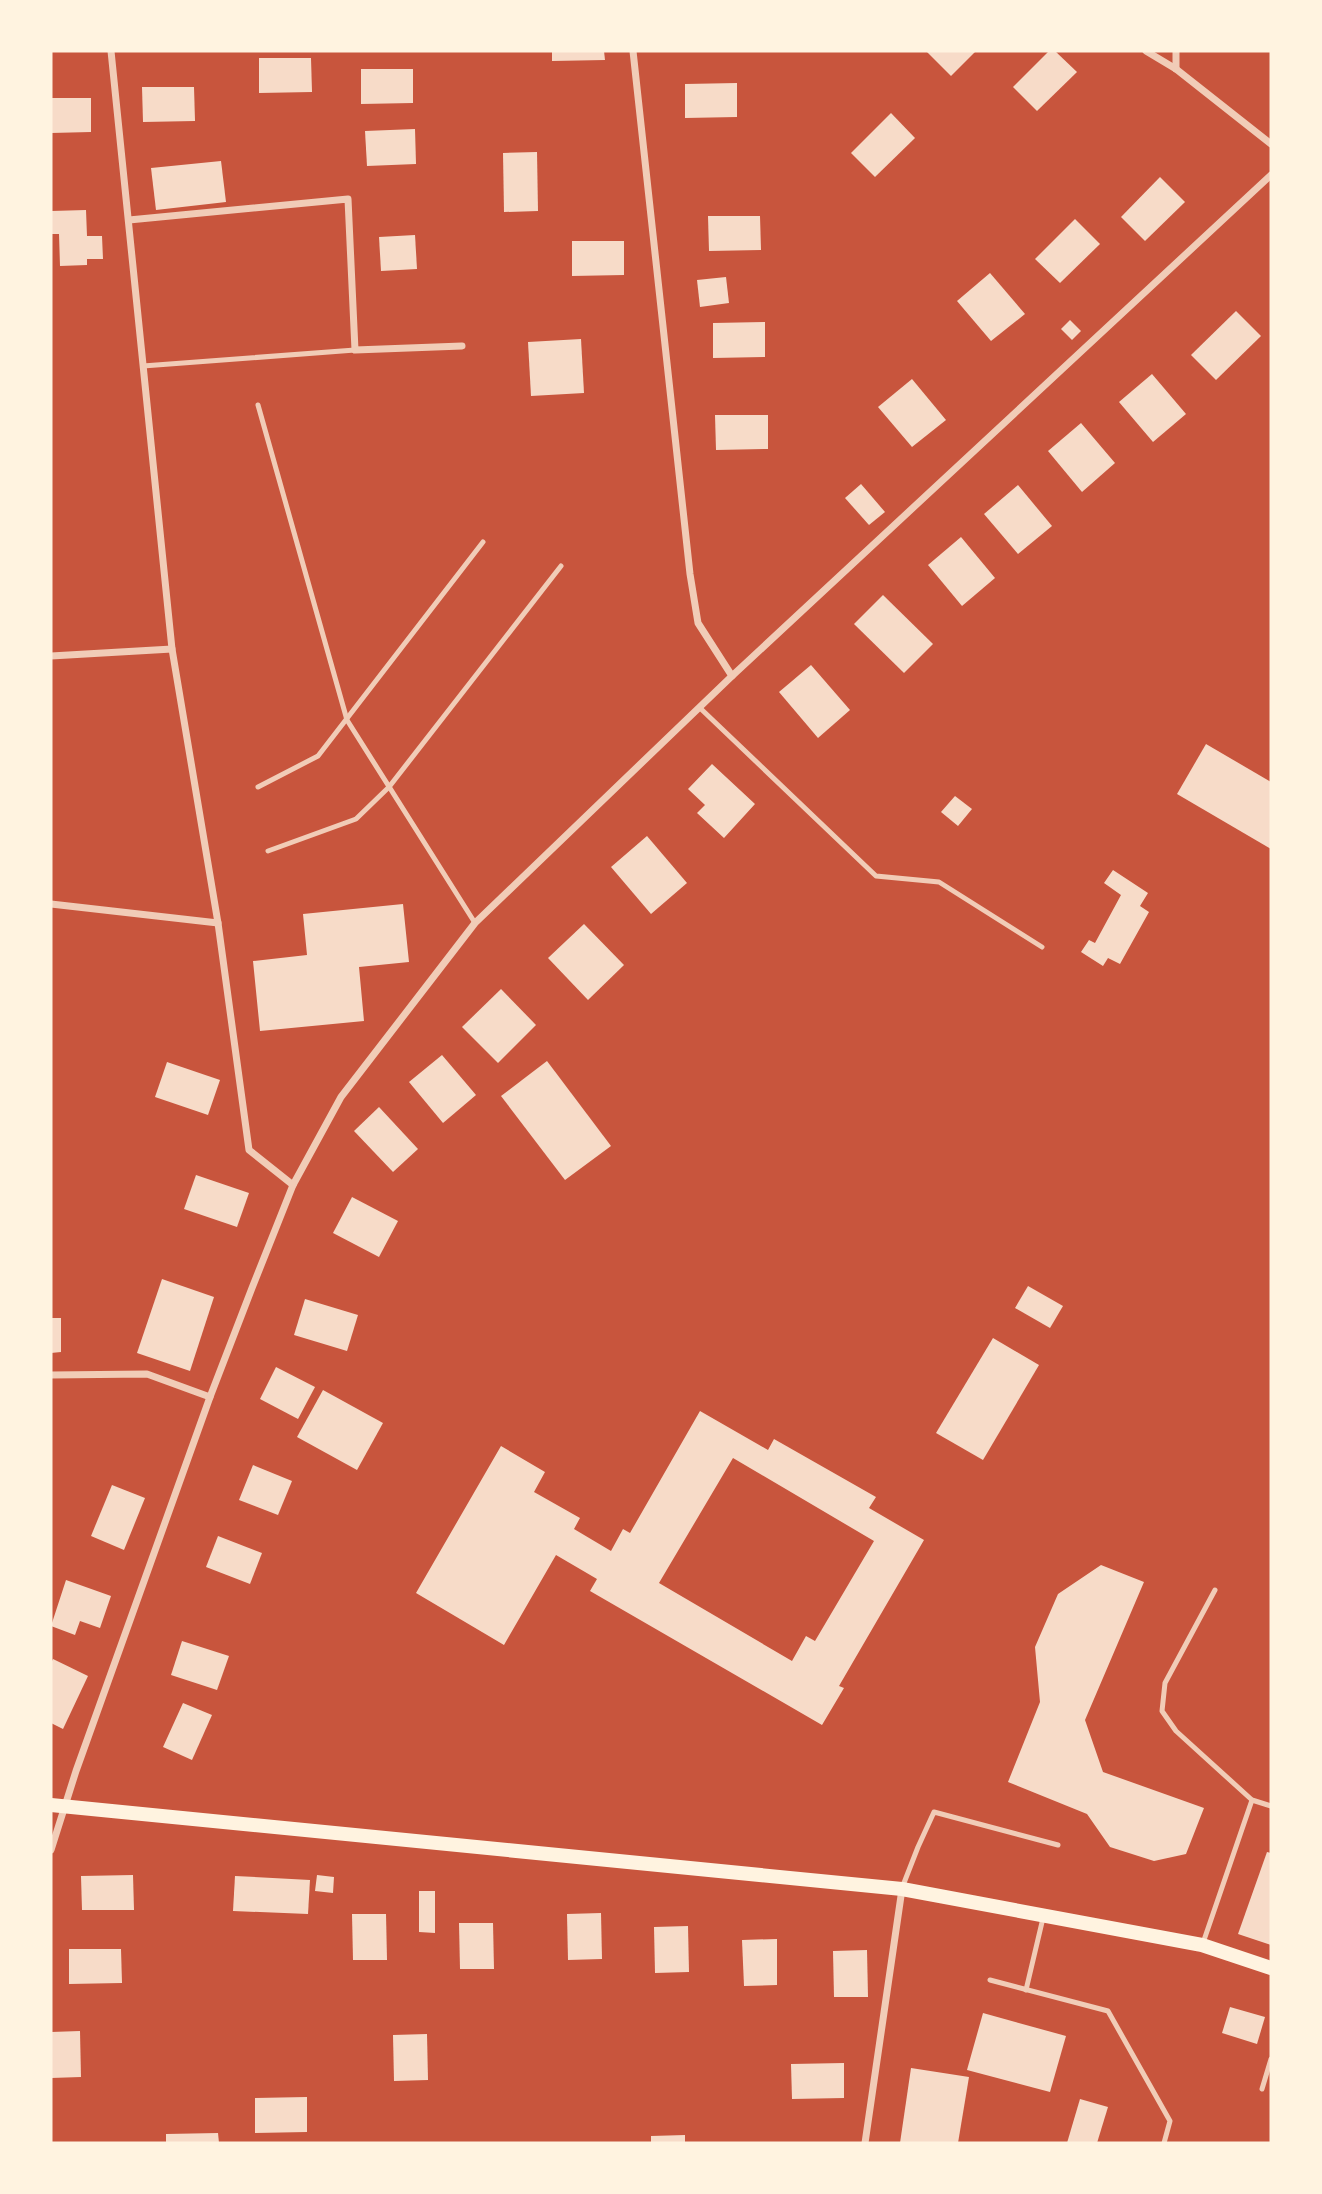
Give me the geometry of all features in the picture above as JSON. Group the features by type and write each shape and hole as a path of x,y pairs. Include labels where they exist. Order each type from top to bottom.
{"main road":[{"path":"57,1806 902,1889 1202,1945 1271,1968"}],"street":[{"path":"111,51 172,649 218,923 249,1150 293,1185"},
{"path":"634,51 692,587 698,623 732,676"},
{"path":"1146,51 1176,69 1271,144"},
{"path":"1176,51 1176,69"},
{"path":"51,1850 57,1806 210,1397 293,1185 341,1097 475,923 732,676 1271,175"},
{"path":"129,220 348,199 355,350 462,346"},
{"path":"51,656 172,649"},
{"path":"51,904 218,923"},
{"path":"51,1375 147,1374 210,1397"},
{"path":"865,2143 902,1889"}],"lane":[{"path":"143,366 355,350"},
{"path":"258,405 347,720 475,923"},
{"path":"258,787 318,756 483,542"},
{"path":"268,851 356,819 389,787 561,566"},
{"path":"700,708 876,876 939,882 1042,947"},
{"path":"1215,1590 1165,1683 1162,1711 1176,1731 1252,1800 1271,1806"},
{"path":"1202,1945 1252,1800"},
{"path":"902,1889 934,1812 1058,1844"},
{"path":"1026,1990 1044,1915"},
{"path":"990,1980 1108,2011 1170,2121 1164,2143"},
{"path":"1262,2089 1271,2059"}],"building":[{"path":"552,51 604,51 605,60 552,61"},
{"path":"926,51 976,51 951,76"},
{"path":"1049,51 1055,51 1077,72 1037,111 1013,87"},
{"path":"259,58 311,58 312,92 259,93"},
{"path":"361,69 413,69 413,103 361,104"},
{"path":"737,83 737,117 685,118 685,84"},
{"path":"142,87 194,87 195,121 143,122"},
{"path":"51,98 91,98 91,132 51,133"},
{"path":"891,113 915,138 875,177 851,153"},
{"path":"415,129 416,164 367,166 365,131"},
{"path":"537,152 538,211 504,212 503,153"},
{"path":"221,161 226,202 156,210 151,168"},
{"path":"1160,177 1185,202 1145,241 1121,217"},
{"path":"86,210 87,236 102,236 103,259 87,259 87,265 60,266 59,234 51,234 51,211"},
{"path":"708,216 760,216 761,250 709,251"},
{"path":"1075,219 1100,244 1060,283 1035,259"},
{"path":"415,235 417,269 381,271 379,237"},
{"path":"572,241 624,241 624,275 572,276"},
{"path":"990,273 1025,314 991,341 957,301"},
{"path":"726,277 729,303 700,307 697,280"},
{"path":"1236,311 1261,336 1216,380 1191,355"},
{"path":"1070,320 1081,331 1072,340 1061,329"},
{"path":"765,322 765,357 713,358 713,323"},
{"path":"581,339 584,393 531,396 528,342"},
{"path":"1152,374 1186,414 1153,442 1119,402"},
{"path":"912,379 946,420 912,447 878,407"},
{"path":"715,415 768,415 768,449 716,450"},
{"path":"1081,423 1115,463 1082,492 1048,451"},
{"path":"861,484 885,512 869,525 845,498"},
{"path":"1018,485 1052,526 1018,554 984,514"},
{"path":"961,537 995,578 962,606 928,565"},
{"path":"883,595 933,644 904,673 854,624"},
{"path":"811,665 850,710 818,738 779,692"},
{"path":"1206,744 1271,782 1271,849 1177,794"},
{"path":"712,764 755,804 724,838 697,813 705,805 688,789"},
{"path":"955,796 972,809 958,826 941,812"},
{"path":"647,836 687,883 651,914 611,867"},
{"path":"1113,870 1148,893 1140,906 1149,912 1120,964 1108,958 1103,966 1081,952 1089,940 1095,943 1121,895 1104,883"},
{"path":"403,904 409,962 359,967 364,1021 260,1031 253,961 307,955 303,914"},
{"path":"584,924 624,965 588,1000 548,958"},
{"path":"501,989 536,1025 498,1063 462,1027"},
{"path":"442,1055 476,1095 443,1123 409,1082"},
{"path":"547,1061 611,1146 565,1180 501,1096"},
{"path":"167,1062 220,1080 208,1115 155,1097"},
{"path":"379,1107 418,1149 393,1172 354,1131"},
{"path":"196,1175 249,1193 237,1227 184,1209"},
{"path":"352,1197 398,1221 379,1257 333,1233"},
{"path":"162,1279 214,1297 190,1371 137,1353"},
{"path":"1028,1286 1063,1306 1050,1328 1015,1308"},
{"path":"305,1299 358,1315 347,1351 294,1335"},
{"path":"51,1318 61,1318 61,1352 51,1353"},
{"path":"993,1338 1039,1365 983,1460 936,1433"},
{"path":"276,1367 315,1387 298,1419 260,1399"},
{"path":"323,1390 383,1423 357,1470 297,1437"},
{"path":"700,1411 768,1450 774,1439 876,1497 869,1508 924,1540 839,1686 844,1688 822,1725 590,1591 597,1579 556,1555 504,1645 416,1593 501,1446 545,1472 534,1492 580,1518 574,1529 611,1551 623,1529 630,1533","holes":["733,1458 874,1541 815,1641 806,1636 792,1661 659,1583"]},
{"path":"253,1465 292,1481 278,1515 239,1500"},
{"path":"112,1485 145,1498 124,1550 91,1536"},
{"path":"218,1536 262,1553 250,1584 206,1567"},
{"path":"1101,1565 1144,1582 1085,1720 1103,1772 1204,1808 1186,1854 1154,1861 1110,1847 1087,1814 1008,1782 1040,1702 1035,1647 1058,1594"},
{"path":"66,1580 111,1596 100,1628 80,1621 75,1635 51,1626"},
{"path":"182,1641 229,1656 217,1690 171,1675"},
{"path":"53,1659 88,1676 63,1729 51,1723"},
{"path":"183,1703 212,1715 192,1760 163,1747"},
{"path":"1267,1852 1271,1853 1271,1945 1238,1934"},
{"path":"133,1875 134,1910 82,1910 81,1876"},
{"path":"317,1875 334,1877 333,1893 315,1891"},
{"path":"235,1876 310,1880 308,1914 233,1911"},
{"path":"419,1891 435,1891 435,1933 419,1932"},
{"path":"601,1913 602,1959 568,1960 567,1914"},
{"path":"352,1914 386,1914 387,1960 353,1960"},
{"path":"459,1923 493,1923 494,1969 460,1969"},
{"path":"688,1926 689,1972 655,1973 654,1927"},
{"path":"777,1939 777,1985 744,1986 742,1940"},
{"path":"69,1949 121,1949 122,1983 69,1984"},
{"path":"867,1950 868,1997 834,1997 833,1951"},
{"path":"1230,2007 1265,2017 1257,2044 1222,2033"},
{"path":"983,2013 1066,2036 1050,2092 967,2070"},
{"path":"80,2031 81,2077 51,2078 51,2032"},
{"path":"427,2034 428,2080 394,2081 393,2035"},
{"path":"844,2063 844,2098 792,2099 791,2064"},
{"path":"911,2068 969,2077 958,2143 900,2143"},
{"path":"307,2097 307,2132 255,2133 255,2098"},
{"path":"1080,2099 1108,2107 1097,2143 1067,2143"},
{"path":"218,2133 219,2143 166,2143 166,2134"},
{"path":"685,2135 685,2143 651,2143 651,2136"}]}
